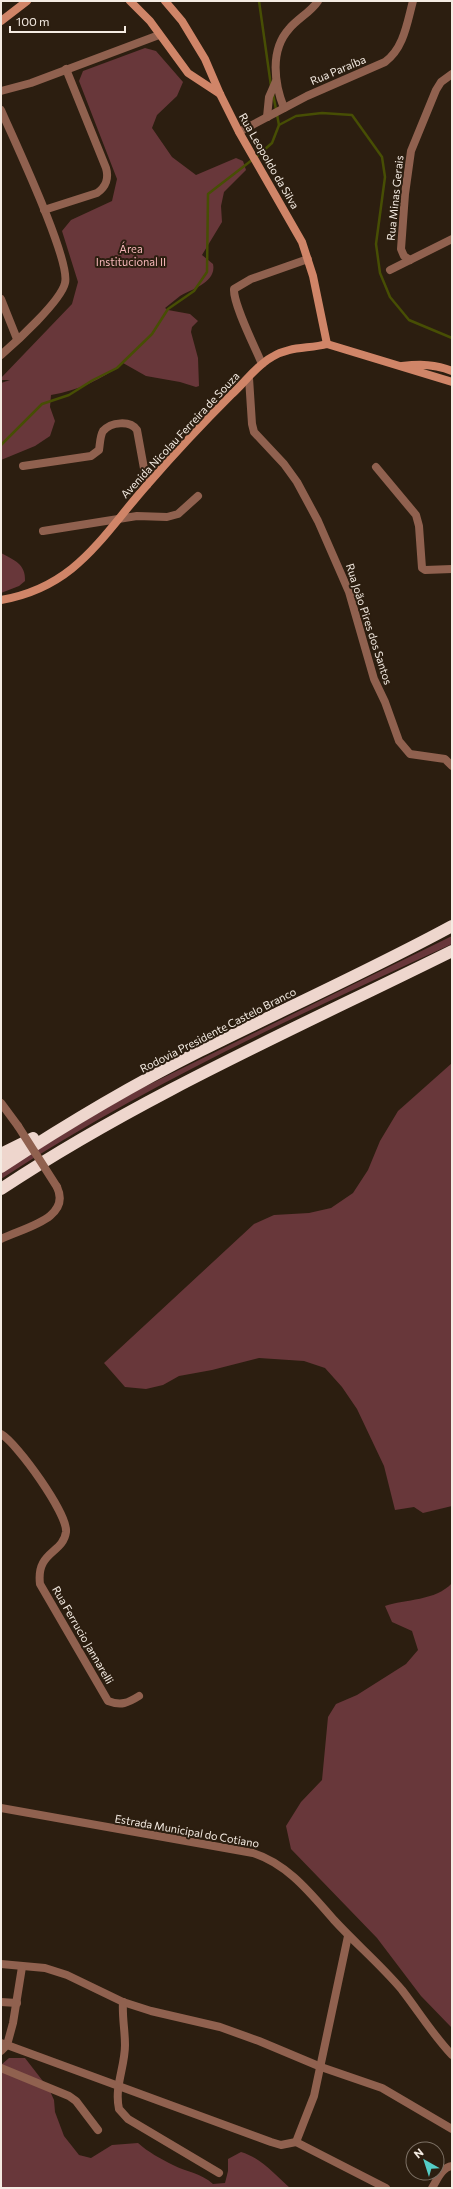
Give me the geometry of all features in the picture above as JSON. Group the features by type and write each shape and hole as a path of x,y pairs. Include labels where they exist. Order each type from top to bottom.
{"highway":[{"name":"Rodovia Presidente Castelo Branco","path":"1,1167 125,1092 199,1051 391,959 452,926"},
{"path":"1,1189 75,1143 213,1069 452,951"},
{"path":"1,1154 88,1108 125,1092"}],"street":[{"path":"1,21 27,1"},
{"path":"130,1 150,21 188,73 220,94"},
{"name":"Rua Leopoldo da Silva","path":"166,1 182,21 205,59 239,132 291,222 308,259 328,344"},
{"path":"284,108 276,81 277,52 281,38 318,1"},
{"name":"Rua Paraíba","path":"239,132 284,108 385,62 392,57 402,39 413,1"},
{"path":"1,91 30,84 66,69 159,35"},
{"path":"44,210 97,193 102,188 107,178 106,168 66,69"},
{"name":"Rua Minas Gerais","path":"410,260 402,254 401,249 405,194 411,151 436,90 441,82 452,74"},
{"path":"267,117 269,97 276,81"},
{"path":"1,110 44,210 65,266 65,282 56,299 1,355"},
{"path":"390,270 452,239"},
{"path":"262,364 238,307 234,289 251,279 308,259"},
{"path":"1,299 17,339"},
{"name":"Avenida Nicolau Ferreira de Souza","path":"1,600 16,597 61,578 79,565 147,485 262,364 281,352 298,348 314,348 328,344 452,382"},
{"name":"Avenida Nicolau Ferreira de Souza","path":"396,366 421,364 443,368 452,372"},
{"name":"Rua João Pires dos Santos","path":"249,378 252,424 254,432 284,464 297,482 332,549 349,592 374,679 385,702 399,741 410,754 445,759 452,766"},
{"path":"23,466 96,454 100,450 103,432 118,424 127,423 134,426 137,430 147,485"},
{"path":"376,467 416,515 419,526 422,568 425,570 452,569"},
{"path":"43,531 137,516 167,517 178,514 198,496"},
{"path":"1,1103 18,1126 57,1187 61,1198 54,1213 46,1219 1,1239"},
{"name":"Rua Ferrucio Jannarelli","path":"1,1434 8,1438 19,1451 61,1512 65,1523 66,1532 63,1540 43,1560 38,1572 40,1584 108,1701 118,1705 130,1702 138,1696"},
{"name":"Estrada Municipal do Cotiano","path":"1,1808 253,1853 266,1857 281,1866 298,1882 348,1936 373,1959 402,1990 452,2055"},
{"path":"296,2142 314,2096 348,1936"},
{"path":"1,1964 44,1968 67,1975 123,2002 151,2011 220,2027 259,2041 321,2066 382,2088 452,2129"},
{"path":"1,2051 17,2003 22,1967"},
{"path":"1,2002 17,2003"},
{"path":"123,2002 122,2020 125,2046 119,2085 118,2103 122,2114 219,2173"},
{"path":"4,2044 271,2142 281,2145 296,2142 386,2188"},
{"path":"1,2068 69,2096 76,2102 98,2130"},
{"path":"432,2188 442,2171 447,2166 452,2166"}],"green space":[{"name":"Área Institucional II","path":"145,48 156,51 183,82 177,96 157,115 152,128 172,157 196,175 236,158 243,161 246,170 224,192 221,206 222,222 202,255 213,264 211,276 197,288 180,296 165,308 168,310 190,314 198,321 192,327 191,332 198,358 199,386 196,387 180,382 146,376 123,363 89,384 51,395 50,407 55,421 50,436 35,446 1,460 1,383 10,380 1,380 1,378 72,304 78,282 62,231 71,220 112,201 117,179 79,81 83,71"},
{"path":"1,553 15,560 24,570 25,581 19,586 1,593"},
{"path":"452,936 452,944 279,1025 165,1082 55,1145 1,1179 1,1172 106,1108 142,1088"},
{"path":"452,1063 452,1506 423,1513 414,1507 395,1510 384,1466 357,1409 342,1387 325,1368 304,1361 259,1358 212,1370 179,1376 163,1385 146,1389 125,1387 104,1363 254,1224 274,1215 309,1213 331,1208 353,1193 368,1170 380,1141 398,1111"},
{"path":"452,1583 452,2028 421,1996 377,1938 291,1849 286,1826 301,1802 322,1780 328,1717 336,1704 357,1695 406,1664 418,1650 412,1631 392,1622 385,1606 420,1599 438,1593"},
{"path":"9,2058 25,2058 49,2089 54,2100 55,2112 64,2136 79,2155 91,2158 112,2145 138,2143 164,2160 199,2175 213,2184 225,2183 228,2171 228,2159 241,2152 262,2163 290,2188 1,2188 1,2065"}],"waterway":[{"path":"259,1 271,86"},
{"path":"273,94 279,125"},
{"path":"256,157 272,143 279,125 296,116 322,113 352,115 382,157 385,177 376,244 380,273 390,297 409,320 452,338"},
{"path":"1,445 42,404 69,395 93,380 117,368 152,334 168,309 194,291 207,272 208,194 252,160"}]}
